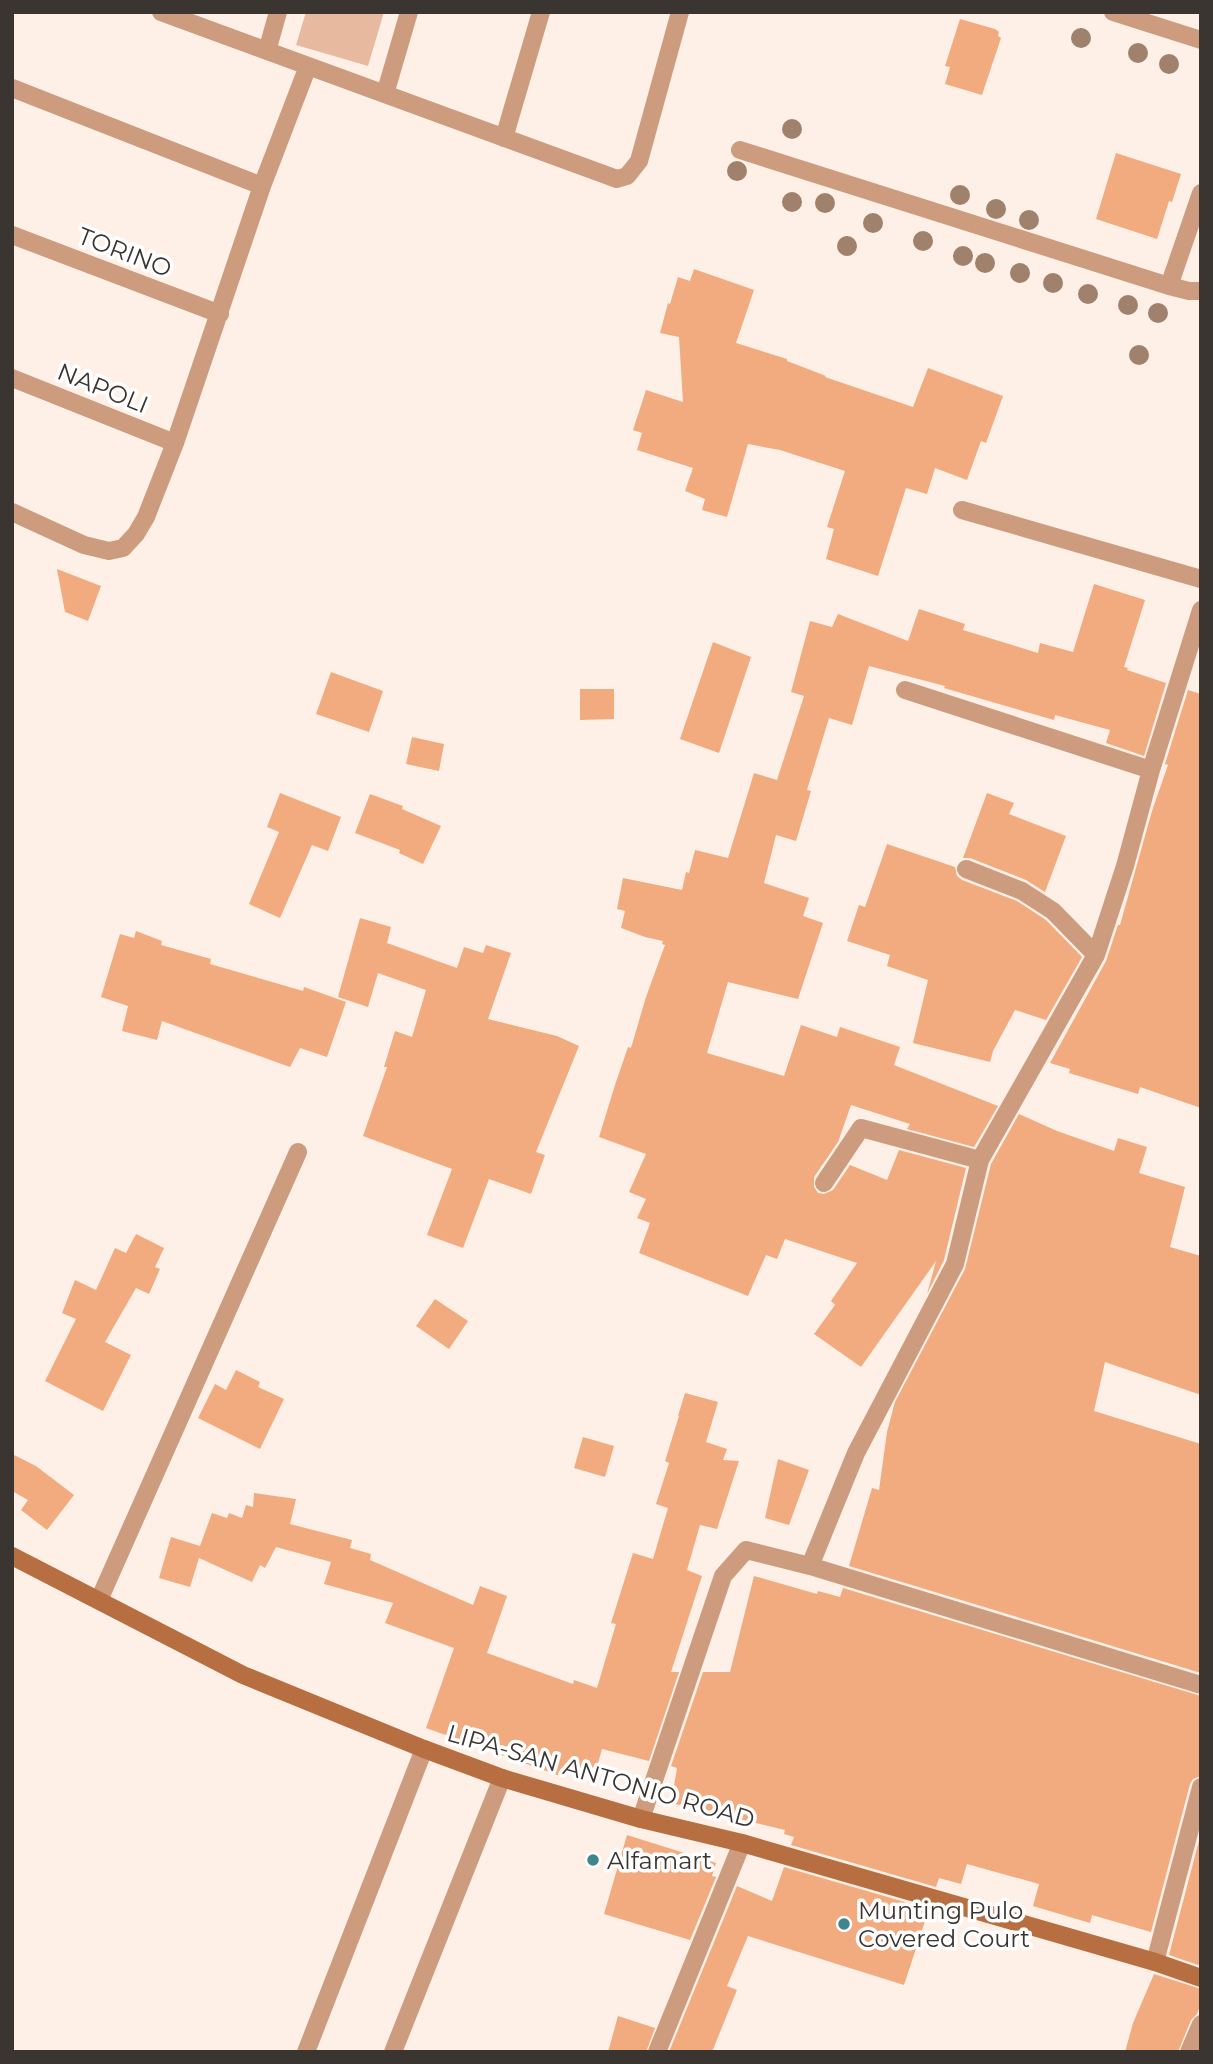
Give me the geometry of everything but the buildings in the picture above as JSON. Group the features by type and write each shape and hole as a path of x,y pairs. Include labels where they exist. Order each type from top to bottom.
{"main road":[{"name":"LIPA-SAN ANTONIO ROAD","path":"12,1556 243,1675 502,1778 641,1819 742,1843 1155,1962 1201,1978"}],"street":[{"path":"161,12 617,179 627,176 639,161 680,12"},
{"path":"267,51 278,12"},
{"path":"385,94 409,12"},
{"path":"505,138 541,12"},
{"path":"1113,12 1201,40"},
{"path":"12,512 84,545 109,551 123,548 136,534 146,517 175,443 262,186 308,66"},
{"path":"12,88 262,186"},
{"path":"740,150 1169,286 1201,291"},
{"path":"1169,286 1201,193"},
{"name":"TORINO","path":"12,235 220,314"},
{"name":"NAPOLI","path":"12,378 175,443"},
{"path":"962,510 1201,579"},
{"path":"810,1566 856,1453 955,1264 980,1160 1096,955 1201,610"},
{"path":"905,690 1151,770"},
{"path":"966,869 1022,891 1053,911 1096,955"},
{"path":"824,1183 861,1128 980,1160"},
{"path":"99,1600 298,1152"},
{"path":"641,1819 723,1576 746,1550 810,1566 1201,1685"},
{"path":"306,2052 424,1749"},
{"path":"393,2052 502,1778"},
{"path":"1155,1962 1201,1787"},
{"path":"657,2052 742,1843"},
{"path":"1189,2052 1201,2024"}],"shaded area":[{"path":"306,12 384,12 368,66 296,45"}],"place":[{"name":"Alfamart","path":"593,1860"},
{"name":"Munting Pulo Covered Court","path":"844,1924"}]}
